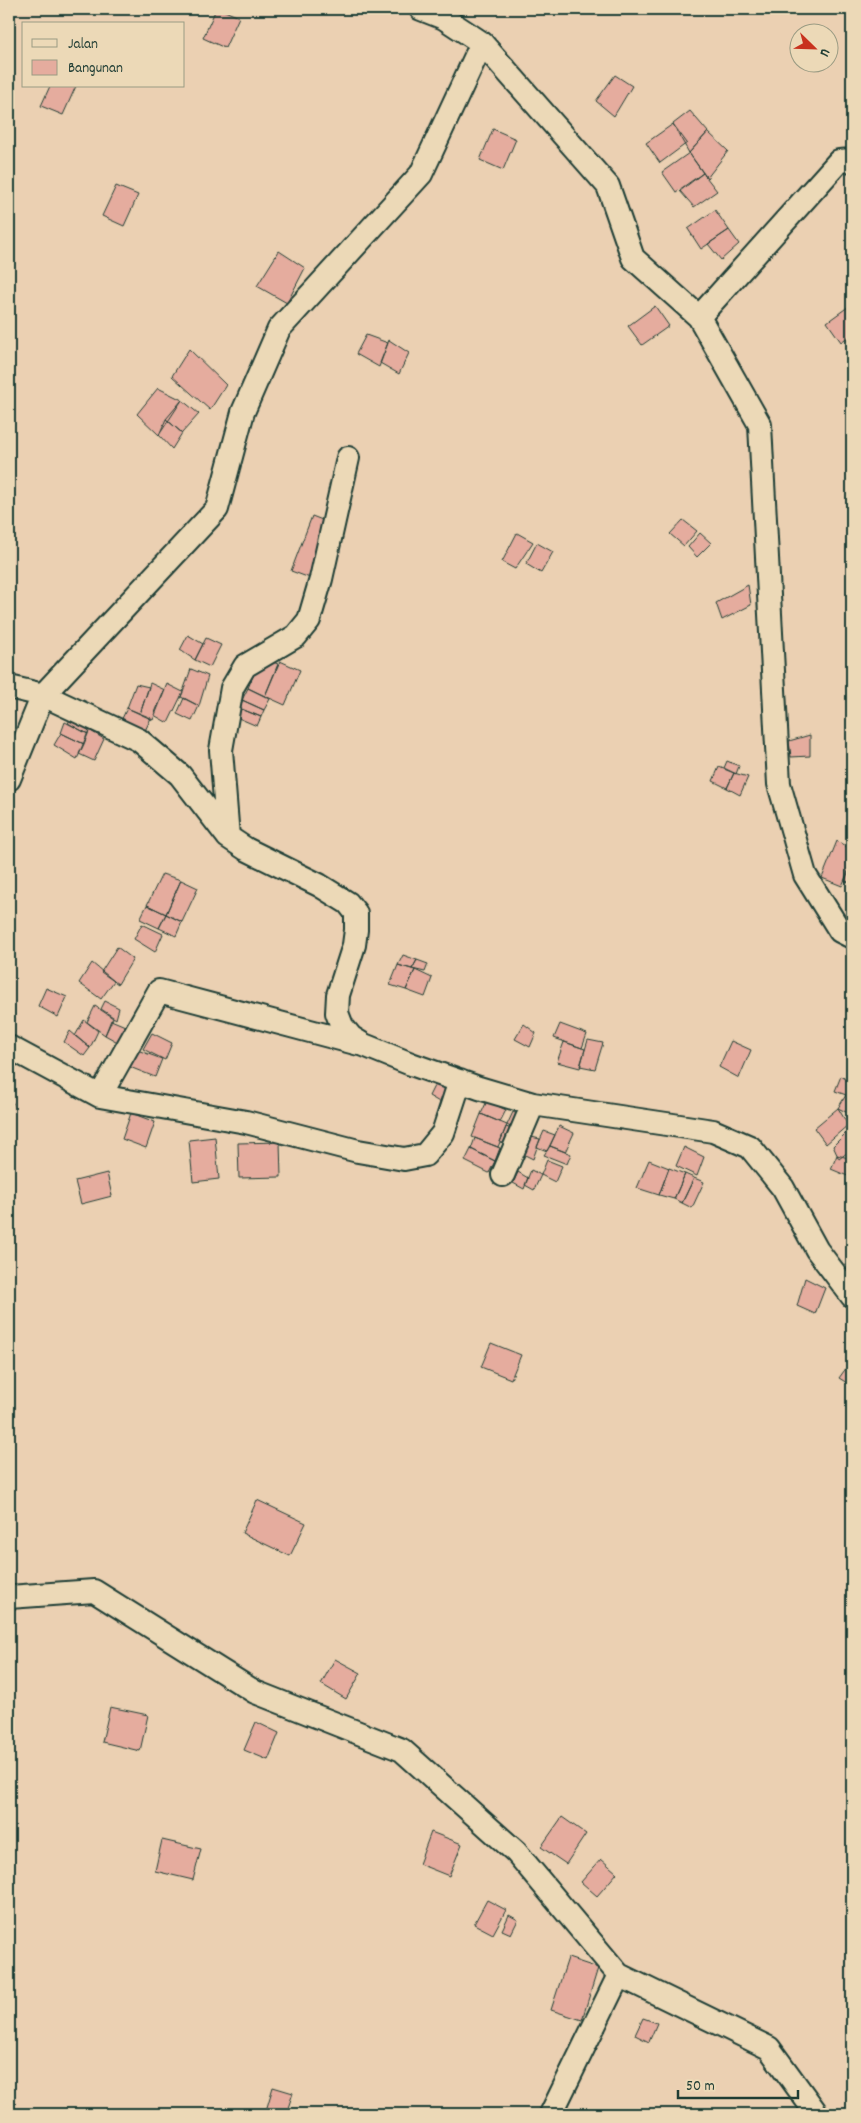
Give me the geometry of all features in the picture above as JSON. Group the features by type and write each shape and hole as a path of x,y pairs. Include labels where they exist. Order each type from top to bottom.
{"street":[{"path":"421,9 444,18 482,43 608,186 632,258 699,316 760,426 779,784 804,875 840,931 852,937"},
{"path":"9,779 43,695 217,509 243,412 279,329 421,174 482,43"},
{"path":"699,316 839,160 852,160"},
{"path":"228,837 221,750 232,688 246,666 296,636 308,620 321,580 348,458"},
{"path":"9,687 43,695 139,740 180,775 228,837 246,849 319,885 348,903 356,913 354,945 338,995 337,1013 342,1026 351,1037 364,1045"},
{"path":"100,1096 159,992 364,1045 460,1081 533,1104 713,1132 750,1147 783,1188 817,1250 852,1296"},
{"path":"9,1047 100,1096 246,1122 358,1151 404,1159 424,1154 443,1133 460,1081"},
{"path":"503,1175 533,1104"},
{"path":"9,1597 94,1591 255,1692 402,1750 516,1852 619,1975 769,2048 816,2114"},
{"path":"551,2114 619,1975"}],"building":[{"path":"216,9 239,17 225,48 203,38"},
{"path":"615,75 632,86 614,116 596,101"},
{"path":"49,88 75,88 63,115 41,106"},
{"path":"690,111 708,132 689,153 673,124"},
{"path":"673,124 687,143 660,163 646,143"},
{"path":"493,129 516,139 503,170 480,160"},
{"path":"708,132 728,151 707,178 689,153"},
{"path":"689,153 703,173 676,192 662,172"},
{"path":"703,173 717,191 694,207 680,191"},
{"path":"116,186 138,195 124,226 102,216"},
{"path":"715,210 729,230 701,249 688,229"},
{"path":"729,230 739,244 721,260 708,244"},
{"path":"279,251 305,268 287,303 257,286"},
{"path":"852,304 852,334 841,342 827,322"},
{"path":"655,306 669,326 642,345 628,326"},
{"path":"366,335 388,343 379,367 356,354"},
{"path":"389,340 409,353 399,374 380,363"},
{"path":"189,349 226,385 210,410 172,376"},
{"path":"158,388 182,400 159,435 137,414"},
{"path":"182,400 199,414 182,433 166,419"},
{"path":"166,419 182,433 172,449 159,435"},
{"path":"312,516 330,523 310,578 291,571"},
{"path":"683,520 697,531 684,546 670,534"},
{"path":"517,533 533,542 515,569 502,562"},
{"path":"700,533 711,543 697,557 688,547"},
{"path":"537,543 553,552 541,573 526,564"},
{"path":"748,585 751,605 722,620 716,603"},
{"path":"188,635 203,644 195,660 180,650"},
{"path":"206,638 221,645 210,667 195,660"},
{"path":"261,657 278,664 265,696 248,688"},
{"path":"280,661 300,670 285,705 265,696"},
{"path":"191,669 208,676 199,706 181,697"},
{"path":"150,683 165,690 153,720 140,714"},
{"path":"136,684 149,687 140,714 127,708"},
{"path":"167,684 183,692 168,723 154,715"},
{"path":"248,688 270,699 264,710 242,700"},
{"path":"184,698 199,706 192,721 177,714"},
{"path":"242,700 264,710 261,717 239,708"},
{"path":"127,708 151,718 143,735 120,723"},
{"path":"239,708 261,717 257,726 236,717"},
{"path":"74,714 92,724 88,734 68,723"},
{"path":"65,722 88,734 84,744 61,733"},
{"path":"89,730 104,739 94,761 79,754"},
{"path":"61,733 84,744 77,759 54,745"},
{"path":"810,735 810,756 791,757 789,741"},
{"path":"727,761 739,766 736,774 724,768"},
{"path":"719,767 734,773 727,788 713,781"},
{"path":"734,773 748,777 740,795 727,788"},
{"path":"837,841 852,850 852,862 842,886 822,878"},
{"path":"852,862 852,883 845,881"},
{"path":"162,874 181,880 166,914 147,905"},
{"path":"181,880 198,888 182,922 166,914"},
{"path":"147,905 166,914 159,928 140,919"},
{"path":"166,914 182,922 176,936 159,928"},
{"path":"142,924 163,934 155,952 134,939"},
{"path":"117,947 133,959 118,984 101,972"},
{"path":"403,955 417,960 412,969 398,965"},
{"path":"417,960 428,964 425,972 412,969"},
{"path":"92,963 114,981 101,999 79,983"},
{"path":"398,965 415,970 406,990 390,985"},
{"path":"415,970 432,978 425,997 406,990"},
{"path":"46,988 67,997 58,1017 38,1006"},
{"path":"105,1001 119,1008 116,1019 101,1009"},
{"path":"95,1006 113,1018 105,1035 87,1022"},
{"path":"84,1020 98,1031 90,1048 75,1036"},
{"path":"111,1020 130,1028 123,1045 105,1035"},
{"path":"524,1024 536,1033 530,1047 515,1039"},
{"path":"560,1024 587,1034 582,1048 554,1038"},
{"path":"70,1031 90,1048 84,1056 64,1042"},
{"path":"152,1033 172,1043 165,1060 143,1049"},
{"path":"588,1040 603,1043 595,1069 580,1066"},
{"path":"731,1041 751,1050 739,1078 719,1067"},
{"path":"564,1042 585,1049 580,1068 557,1062"},
{"path":"129,1047 162,1059 155,1077 122,1064"},
{"path":"841,1076 852,1083 849,1096 835,1091"},
{"path":"436,1082 448,1088 441,1103 429,1096"},
{"path":"846,1095 852,1098 852,1115 838,1108"},
{"path":"9,1101 13,1103 9,1113"},
{"path":"487,1101 506,1110 500,1122 481,1114"},
{"path":"838,1108 848,1125 826,1144 814,1128"},
{"path":"513,1112 523,1117 517,1131 507,1125"},
{"path":"131,1113 155,1122 146,1148 122,1139"},
{"path":"481,1114 507,1125 498,1147 472,1137"},
{"path":"559,1126 574,1133 565,1152 550,1146"},
{"path":"506,1127 517,1131 511,1146 500,1142"},
{"path":"852,1127 852,1149 839,1159 833,1146"},
{"path":"544,1131 555,1135 547,1151 537,1147"},
{"path":"523,1135 540,1139 533,1159 517,1151"},
{"path":"215,1137 219,1179 193,1182 189,1140"},
{"path":"475,1138 500,1148 495,1161 471,1149"},
{"path":"280,1142 281,1177 239,1178 238,1143"},
{"path":"550,1146 571,1154 567,1164 544,1155"},
{"path":"684,1147 704,1157 697,1176 676,1166"},
{"path":"471,1149 495,1161 489,1173 465,1161"},
{"path":"837,1155 852,1159 850,1177 831,1169"},
{"path":"547,1160 562,1166 555,1182 541,1175"},
{"path":"649,1160 669,1168 659,1195 637,1188"},
{"path":"669,1168 685,1174 674,1199 659,1195"},
{"path":"531,1170 541,1175 534,1190 525,1185"},
{"path":"518,1172 528,1178 524,1189 513,1183"},
{"path":"107,1173 112,1196 81,1204 75,1181"},
{"path":"685,1174 694,1178 682,1203 674,1199"},
{"path":"694,1178 704,1182 692,1208 682,1203"},
{"path":"805,1278 825,1288 815,1314 797,1306"},
{"path":"491,1343 521,1355 511,1379 481,1367"},
{"path":"852,1360 852,1386 839,1378"},
{"path":"257,1500 306,1523 290,1556 242,1533"},
{"path":"335,1659 361,1673 346,1699 321,1684"},
{"path":"110,1707 148,1715 140,1751 102,1742"},
{"path":"256,1722 279,1733 268,1760 244,1750"},
{"path":"562,1817 586,1834 566,1864 541,1847"},
{"path":"431,1832 462,1844 449,1876 419,1864"},
{"path":"162,1840 201,1849 193,1880 155,1871"},
{"path":"601,1859 617,1873 597,1896 581,1882"},
{"path":"487,1900 506,1910 493,1934 474,1924"},
{"path":"509,1915 518,1920 511,1934 502,1930"},
{"path":"568,1958 598,1968 582,2020 551,2010"},
{"path":"643,2018 657,2023 649,2042 635,2035"},
{"path":"852,2080 852,2091 847,2088"},
{"path":"273,2087 293,2093 286,2114 265,2114"}]}
